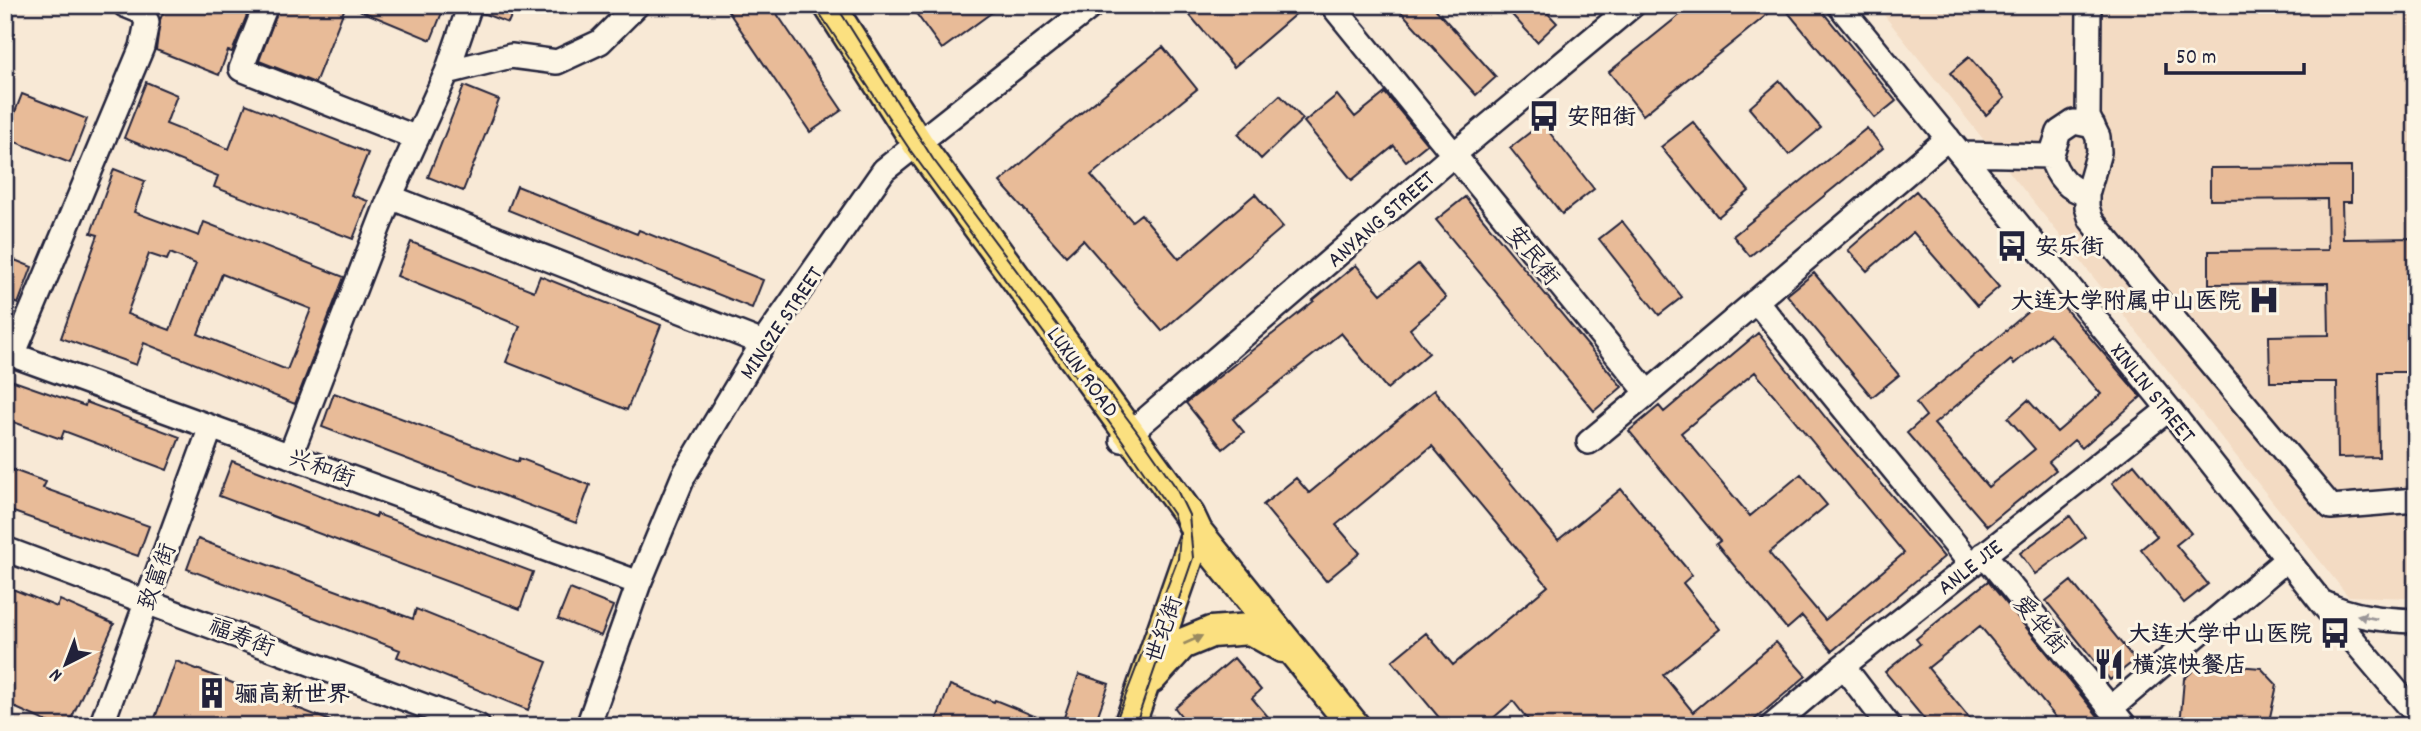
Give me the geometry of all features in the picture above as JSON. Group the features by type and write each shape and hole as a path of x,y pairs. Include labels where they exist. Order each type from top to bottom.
{"main road":[{"name":"LUXUN ROAD","path":"829,5 918,144 1126,437 1189,515 1197,532 1354,726"},
{"name":"世纪街","path":"1129,726 1197,532"},
{"path":"1143,686 1182,645 1211,632 1250,628 1296,655"}],"street":[{"path":"9,354 142,47 147,22 142,12 125,5"},
{"path":"266,5 241,69 417,138"},
{"path":"290,456 390,197 447,72 470,5"},
{"path":"447,72 511,56 557,62 600,42 637,5"},
{"name":"MINGZE STREET","path":"587,726 639,583 684,475 763,343 884,170 1093,5"},
{"name":"ANYANG STREET","path":"1126,437 1453,155 1633,5"},
{"name":"XINLIN STREET","path":"1839,5 2169,409 2321,602 2416,714"},
{"path":"2089,5 2088,117 2098,137 2099,152 2087,194 2091,220 2331,507 2416,500"},
{"name":"安民街","path":"1345,10 1453,155 1648,393"},
{"path":"2087,194 2070,187 2060,178 2051,156 2059,132 2074,122 2093,126"},
{"path":"1589,442 1756,302 1954,146 2051,156"},
{"path":"390,197 763,343"},
{"path":"1756,302 1977,559"},
{"name":"兴和街","path":"9,354 639,583"},
{"name":"ANLE JIE","path":"1772,726 1977,559 2169,409"},
{"name":"致富街","path":"101,726 211,427"},
{"name":"福寿街","path":"5,549 478,726"},
{"name":"爱华街","path":"1977,559 2118,717"},
{"path":"2118,717 2287,559"},
{"path":"2321,602 2339,610 2415,627"},
{"path":"1843,666 1889,726"}],"path":[{"path":"2415,627 2416,661"}],"shaded area":[{"name":"大连大学附属中山医院","path":"1876,5 2416,5 2416,598 2348,596"}],"building":[{"path":"166,5 251,5 232,52 228,51 219,75 156,50 160,20"},
{"path":"280,5 346,5 315,83 259,61"},
{"path":"347,5 445,5 431,40"},
{"path":"484,5 516,5 508,23 482,13"},
{"path":"724,5 771,5 842,110 810,132"},
{"path":"910,5 1002,5 942,49"},
{"path":"1181,5 1306,5 1234,67"},
{"path":"1395,5 1432,5 1496,77 1476,95"},
{"path":"1503,5 1540,5 1557,23 1537,42"},
{"path":"1692,5 1779,5 1643,115 1609,72"},
{"path":"1782,5 1817,5 1896,101 1875,118"},
{"path":"1163,47 1197,89 1091,175 1132,221 1141,214 1179,259 1255,194 1283,227 1162,331 1083,240 1066,256 1000,182"},
{"path":"1969,57 2005,98 1986,115 1950,73"},
{"path":"1780,81 1821,128 1789,155 1749,108"},
{"path":"146,82 177,95 166,124 229,149 246,104 368,153 351,195 368,201 353,239 214,187 218,176 124,138"},
{"path":"464,86 499,100 463,191 428,177"},
{"path":"1385,93 1427,144 1406,161 1394,146 1352,180 1304,122 1337,95 1355,117"},
{"path":"22,94 87,119 70,163 5,138"},
{"path":"1280,95 1303,119 1261,159 1238,134"},
{"path":"1693,122 1749,191 1718,217 1661,147"},
{"path":"1542,123 1594,189 1562,214 1510,148"},
{"path":"1867,128 1883,148 1750,256 1733,236"},
{"path":"2351,167 2351,202 2342,202 2343,239 2416,238 2416,372 2378,372 2379,457 2338,458 2337,382 2270,382 2269,336 2329,335 2328,283 2209,284 2209,251 2328,250 2327,199 2210,200 2210,168"},
{"path":"114,169 145,181 134,212 199,236 204,222 344,277 295,404 144,343 136,365 61,338 98,235 91,233","holes":["170,253 196,264 170,330 127,314 149,254 167,260","222,274 311,309 287,370 198,334"]},
{"path":"517,186 637,234 639,230 763,280 752,308 508,210"},
{"path":"1916,191 1999,287 1977,306 1913,232 1867,271 1848,250"},
{"path":"1465,197 1622,387 1594,411 1436,220"},
{"path":"1622,221 1682,297 1659,315 1599,239"},
{"path":"411,242 534,291 540,276 661,325 627,410 506,362 520,326 397,276"},
{"path":"5,256 32,267 18,304 5,299"},
{"path":"1418,264 1446,298 1410,329 1429,353 1387,389 1341,333 1233,419 1244,432 1223,449 1186,403 1356,265 1381,294"},
{"path":"1814,273 1899,375 1872,397 1787,295"},
{"path":"2051,292 2141,397 2082,448 2074,440 2049,462 2056,470 1987,526 1907,433 1926,416 1916,403","holes":["2049,334 2101,394 2057,432 2028,400 2008,418 2035,449 1988,487 1934,424 2011,360 2014,364"]},
{"path":"1758,333 1830,423 1944,557 1832,651 1802,616 1787,629 1716,544 1720,541 1629,431 1659,406 1664,412","holes":["1755,372 1904,553 1825,620 1769,553 1827,505 1801,474 1750,516 1681,433"]},
{"path":"5,378 85,406 86,402 180,437 167,470 64,431 61,439 5,419"},
{"path":"1434,390 1558,540 1621,489 1692,575 1683,583 1720,629 1663,675 1693,712 1776,642 1806,676 1747,726 1533,726 1513,701 1484,726 1446,726 1392,661 1426,633 1453,665 1548,586 1432,446 1336,525 1360,553 1326,581 1263,505 1296,478 1309,493"},
{"path":"334,393 518,462 519,458 590,485 576,523 322,427"},
{"path":"232,461 376,517 377,514 533,572 520,609 219,496"},
{"path":"2134,464 2191,533 2176,545 2208,584 2184,603 2141,549 2157,536 2112,483"},
{"path":"5,467 46,482 43,488 149,526 138,556 5,509"},
{"path":"2070,516 2085,537 2035,574 2020,553"},
{"path":"198,539 413,619 416,609 547,662 528,710 397,657 400,650 187,569"},
{"path":"1988,581 2106,726 2063,726 1980,626 1928,668 1976,726 1930,726 1885,672 1920,644 1916,639"},
{"path":"2071,581 2135,660 2110,680 2046,601"},
{"path":"5,586 57,607 60,600 114,624 68,726 56,726 5,703"},
{"path":"570,589 613,606 601,636 558,619"},
{"path":"1234,658 1261,690 1252,698 1276,726 1189,726 1175,708"},
{"name":"骊高新世界","path":"176,661 341,725 341,726 152,726"},
{"path":"2201,663 2261,668 2277,685 2268,726 2180,726 2184,679"},
{"path":"1079,674 1109,684 1094,726 1061,726"},
{"path":"950,685 994,702 995,700 1059,726 934,726"}],"tram line":[{"path":"814,5 910,150 1173,514 1180,534 1178,559 1114,726"},
{"path":"836,5 933,159 1136,430 1175,486 1189,515 1193,558 1135,726"}],"place":[{"name":"安阳街","path":"1544,116"},
{"name":"安乐街","path":"2012,246"},
{"name":"大连大学附属中山医院","path":"2264,300"},
{"name":"大连大学中山医院","path":"2335,633"},
{"name":"横滨快餐店","path":"2109,664"},
{"name":"骊高新世界","path":"212,693"}]}
